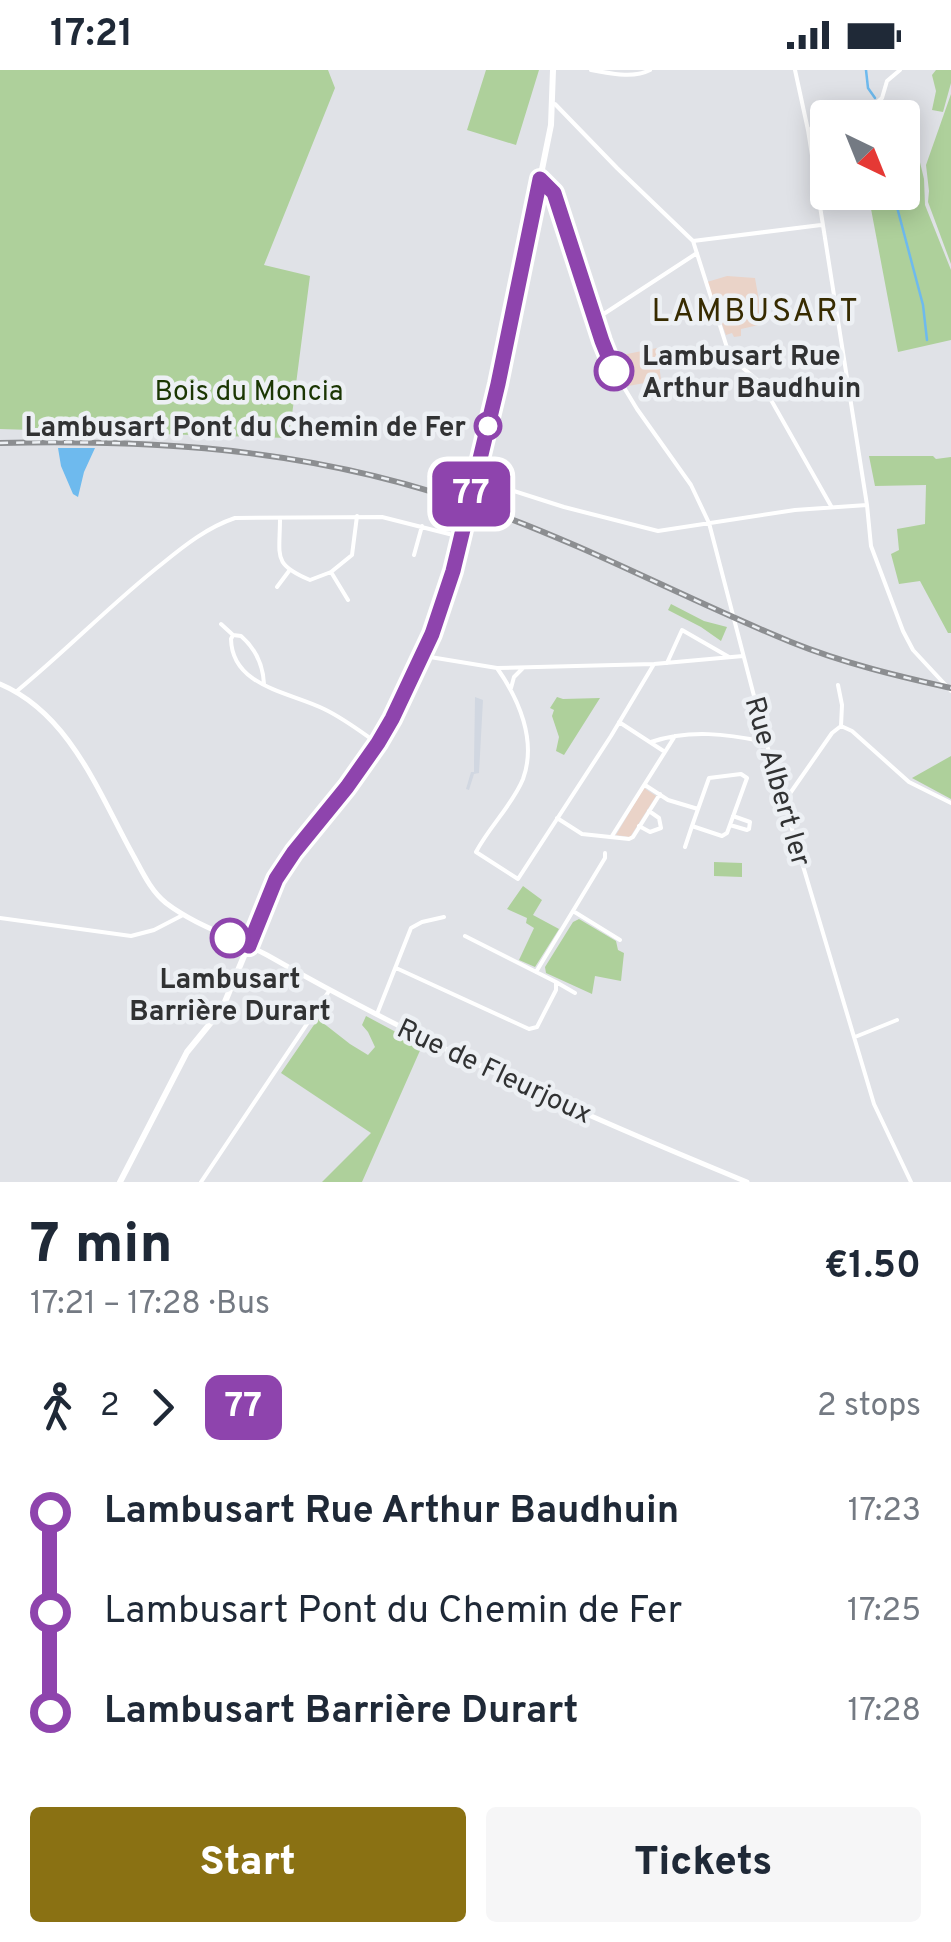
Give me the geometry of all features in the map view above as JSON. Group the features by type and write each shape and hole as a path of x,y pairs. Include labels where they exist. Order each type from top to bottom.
{"main road":[{"path":"120,1182 176,1072 222,1008 276,879 378,743 423,656 448,587 505,352 551,125 553,70"}],"street":[{"path":"591,70 642,74 650,70"},
{"path":"795,70 808,130 871,546 912,650 951,691"},
{"path":"880,100 887,81 900,70"},
{"path":"553,102 693,241 730,357 762,384 832,506"},
{"name":"Rue Albert Ier","path":"540,179 554,193 619,379 692,485 709,522 766,742 874,1104 912,1182"},
{"path":"693,241 822,224"},
{"path":"596,320 697,253"},
{"path":"475,479 658,531 832,506 867,505"},
{"path":"280,518 280,562 288,571 310,580 331,572 352,555 357,516"},
{"path":"17,691 130,590 191,541 222,522 235,518 382,517 461,537"},
{"path":"414,556 422,526"},
{"path":"277,587 288,571"},
{"path":"331,572 348,600"},
{"path":"221,624 254,648 264,684"},
{"path":"668,663 682,630 730,658"},
{"path":"233,636 231,646 238,664 251,678 326,709 378,743"},
{"path":"423,656 497,668 522,668 654,664 743,656"},
{"path":"497,668 511,688 523,721 529,755 522,780 476,852 518,879 654,664"},
{"path":"511,688 522,668"},
{"name":"Rue de Fleurjoux","path":"0,684 38,706 66,736 154,891 184,915 472,1062 747,1182"},
{"path":"838,685 842,726"},
{"path":"619,722 665,752"},
{"path":"784,802 832,733 842,726"},
{"path":"842,726 910,782 951,802"},
{"path":"651,742 675,736 717,734 766,742"},
{"path":"612,836 675,736"},
{"path":"685,848 692,826 709,778 741,774 747,778 724,836 692,826"},
{"path":"644,784 668,800 698,809"},
{"path":"558,818 582,834 629,839 660,794"},
{"path":"639,826 650,832 661,828 659,818 649,811"},
{"path":"730,825 749,829 750,822 734,816"},
{"path":"536,972 605,853"},
{"path":"573,911 620,940"},
{"path":"0,918 131,936 184,915"},
{"path":"376,1014 411,928 444,917"},
{"path":"465,936 574,993"},
{"path":"396,968 530,1028 537,1027 556,990 556,982"},
{"path":"200,1182 330,990"},
{"path":"854,1038 897,1020"}],"shaded area":[{"path":"727,276 755,278 763,324 741,329 741,336 726,335 707,282"},
{"path":"657,348 661,380 628,386 612,357"},
{"path":"475,697 483,700 479,773 474,774 469,790 466,789 474,772"},
{"path":"644,788 656,796 630,837 616,835"}],"green space":[{"name":"Bois du Moncia","path":"0,70 328,70 335,88 264,265 310,276 289,438 0,429"},
{"path":"486,70 539,70 516,145 467,130"},
{"path":"936,70 951,70 943,112 932,110 936,91 932,75"},
{"path":"951,94 951,264 928,202 926,165"},
{"path":"920,162 925,205 951,270 951,340 898,352 871,210 920,210"},
{"path":"869,456 951,457 951,633 920,581 899,584 891,554 899,550 897,529 925,524 926,485 875,486"},
{"path":"671,604 704,621 727,627 721,641 668,610"},
{"path":"557,697 600,698 564,755 556,751 559,737 552,716 554,710 550,708"},
{"path":"951,756 951,799 912,778"},
{"path":"714,862 742,863 742,877 714,876"},
{"path":"523,886 542,900 533,915 559,929 535,967 519,960 534,928 526,923 527,918 507,909"},
{"path":"579,919 616,941 618,950 624,953 621,981 595,976 592,994 546,973 545,967 573,922"},
{"path":"366,1016 422,1046 362,1182 322,1182 371,1133 281,1073 318,1019 368,1055 375,1047 362,1025"}],"water":[{"path":"58,448 95,448 78,497 61,466"}],"waterway":[{"path":"866,70 868,88 875,98"},
{"path":"898,210 923,305 927,340"}],"railway":[{"path":"0,443 188,447 310,462 370,475 431,491 530,527 811,650 951,688"}],"bus line":[{"name":"77","path":"230,938 249,946 276,879 378,743 432,634 453,571 498,384 540,179 554,193 614,371"}],"place":[{"name":"Lambusart Rue Arthur Baudhuin","path":"614,371"},
{"name":"Lambusart Pont du Chemin de Fer","path":"488,426"},
{"name":"Lambusart Barrière Durart","path":"230,938"}],"district":[{"name":"LAMBUSART","path":"756,310"}]}
